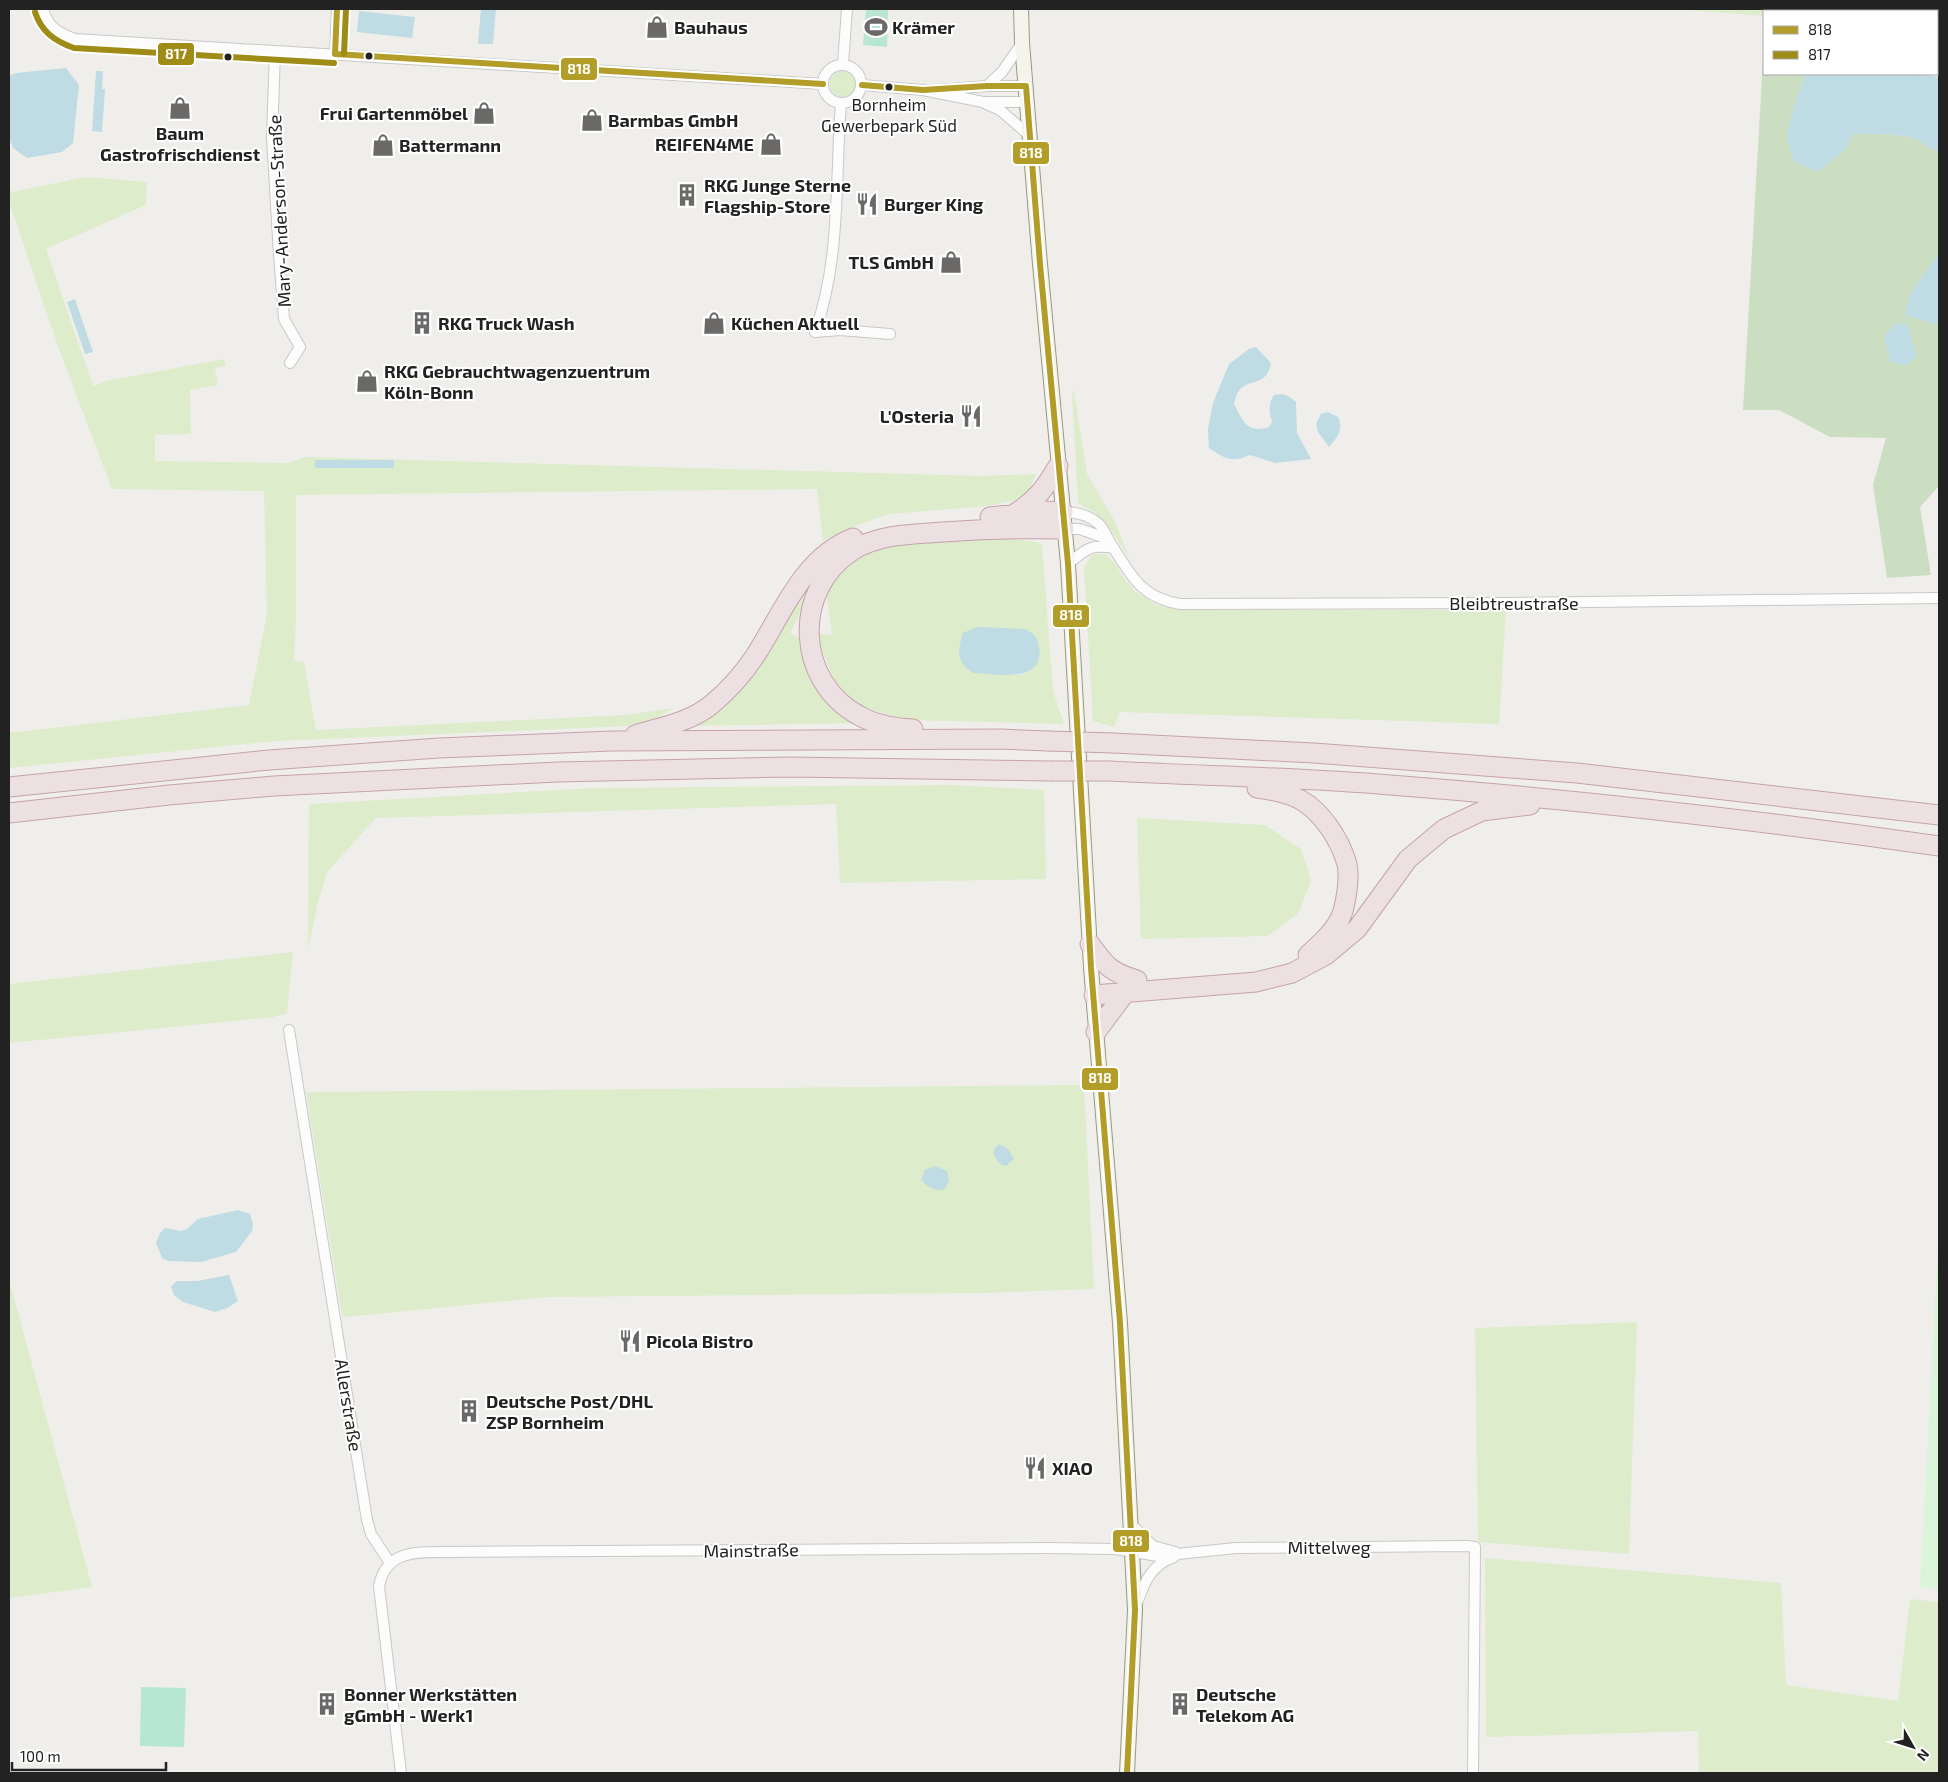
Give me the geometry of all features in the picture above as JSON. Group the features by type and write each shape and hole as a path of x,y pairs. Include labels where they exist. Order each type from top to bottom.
{"highway":[{"path":"1012,515 1028,506 1040,495 1058,466"},
{"path":"612,741 684,721 711,705 737,681 756,655 789,598 810,568 829,552 849,540 887,525 1045,511 1064,520"},
{"path":"1001,739 956,731 892,728 859,716 848,708 831,693 819,675 814,663 808,639 813,602 827,575 838,562 852,551 883,538 1001,528 1046,530 1064,520"},
{"path":"9,788 320,755 612,741 1001,739 1324,754 1577,773 1939,816"},
{"path":"9,813 169,795 274,786 557,772 790,767 1110,771 1388,785 1566,800 1836,831 1939,846"},
{"path":"1093,990 1268,972 1304,958 1326,938 1342,915 1346,892 1347,866 1337,839 1321,818 1302,801 1280,792 1229,785 1192,775"},
{"path":"1090,944 1106,966 1119,974 1131,986 1256,982 1292,973 1326,956 1357,929 1408,859 1444,829 1482,811 1566,800"},
{"path":"1096,1032 1131,986"}],"main road":[{"path":"1021,9 1029,135 1068,564 1093,990 1120,1314 1135,1610 1128,1773"}],"street":[{"path":"43,9 49,24 55,30 75,39 823,84"},
{"path":"335,54 337,9"},
{"path":"843,64 847,9"},
{"path":"987,86 1002,72 1022,43"},
{"name":"Mary-Anderson-Straße","path":"275,52 272,137 280,273 284,319 300,347 290,363"},
{"path":"843,64 851,66 857,71 862,85 855,99 842,104 828,97 823,84 824,76 829,70 843,64"},
{"path":"862,85 923,90 983,102 1027,102"},
{"path":"923,90 987,86 1026,86"},
{"path":"983,102 1000,110 1029,135"},
{"path":"842,104 832,262 825,305 815,332 840,330 890,334"},
{"name":"Bleibtreustraße","path":"1064,520 1076,512 1087,516 1099,524 1134,581 1150,594 1167,602 1180,604 1529,603 1939,598"},
{"path":"1064,520 1108,539"},
{"path":"1068,564 1088,549 1098,545 1114,548"},
{"name":"Allerstraße","path":"289,1030 367,1520 371,1534 390,1564"},
{"name":"Mittelweg","path":"1131,1524 1154,1546 1184,1554"},
{"name":"Mittelweg","path":"1114,1549 1158,1556 1236,1548 1476,1547 1473,1773"},
{"name":"Mainstraße","path":"390,1564 407,1554 436,1552 1114,1549"},
{"name":"Mittelweg","path":"1135,1610 1146,1580 1151,1572 1165,1560 1184,1554"},
{"path":"390,1564 381,1574 379,1586 401,1773"}],"green space":[{"name":"Krämer","path":"866,9 888,9 887,47 863,45"},
{"path":"1675,9 1939,9 1939,30 1938,10 1763,10 1763,16"},
{"path":"1763,60 1763,75 1806,75 1796,99 1846,149 1852,134 1884,134 1909,137 1939,152 1939,253 1910,294 1939,321 1939,486 1920,507 1931,575 1887,578 1873,485 1886,438 1830,437 1779,410 1743,410"},
{"path":"843,71 852,75 856,84 852,93 843,97 834,93 830,84 834,75"},
{"path":"86,177 147,182 146,205 46,249 93,386 106,381 224,359 226,366 215,368 218,385 190,390 191,434 155,435 155,461 289,463 305,457 981,476 1036,474 1026,498 988,506 889,514 847,529 823,541 817,489 296,495 294,661 304,662 316,730 625,715 674,708 657,718 629,726 277,741 9,768 9,733 249,705 267,614 264,491 112,489 59,349 9,202 9,185 12,192"},
{"path":"1072,391 1074,391 1087,474 1115,522 1130,559 1110,529 1095,513 1078,503"},
{"path":"1002,538 1037,542 1042,545 1053,691 1064,724 907,720 863,707 838,690 815,633 832,635 826,592 853,560 889,546","holes":["963,633 1039,648 1034,668 1028,673 1019,675 975,673 959,657 959,645"]},
{"path":"1105,554 1114,562 1123,577 1135,591 1156,605 1180,610 1506,610 1499,724 1120,712 1114,727 1093,721 1084,568 1092,555"},
{"path":"825,565 790,633 803,639 861,723 684,726 789,611"},
{"path":"951,785 1044,790 1046,879 840,883 836,804 376,818 327,872 317,906 308,950 309,804 595,788"},
{"path":"1137,818 1265,825 1301,849 1311,881 1298,914 1267,936 1141,939"},
{"path":"293,952 287,1013 274,1017 9,1043 9,984"},
{"path":"1084,1085 1094,1289 982,1293 549,1297 346,1317 342,1315 306,1092"},
{"path":"1939,1227 1939,1589 1920,1587"},
{"path":"9,1279 92,1587 9,1598"},
{"path":"1637,1322 1629,1554 1478,1542 1475,1328"},
{"path":"1485,1558 1781,1583 1786,1685 1898,1701 1910,1599 1939,1602 1939,1773 1699,1773 1698,1731 1486,1737"},
{"path":"141,1687 186,1688 184,1747 140,1746"}],"water":[{"path":"481,9 496,9 493,44 478,44"},
{"path":"359,11 415,17 412,38 357,32"},
{"path":"66,68 79,85 73,143 62,152 27,158 13,148 9,137 9,76 16,73"},
{"path":"96,71 103,71 102,89 105,89 102,132 92,131"},
{"path":"1806,75 1926,75 1939,77 1939,152 1909,137 1884,134 1853,134 1846,149 1818,172 1794,162 1786,136 1796,99"},
{"path":"1939,253 1939,321 1934,324 1905,315 1910,294"},
{"path":"75,299 93,352 85,354 67,302"},
{"path":"1896,323 1907,324 1917,356 1906,366 1890,361 1884,336"},
{"path":"1256,347 1271,363 1269,371 1261,379 1242,387 1237,393 1234,404 1243,421 1251,427 1262,429 1269,427 1272,422 1270,408 1274,395 1283,394 1291,398 1296,402 1297,433 1311,459 1275,463 1250,455 1238,459 1229,459 1209,448 1208,429 1213,403 1229,364 1249,349"},
{"path":"1328,412 1338,417 1340,421 1337,437 1329,447 1318,432 1316,424 1321,414"},
{"path":"315,460 394,460 394,468 315,468"},
{"path":"977,627 1025,629 1036,638 1039,647 1039,659 1034,667 1027,672 1006,675 974,673 961,661 959,651 963,633"},
{"path":"999,1144 1008,1149 1014,1159 1006,1166 1000,1164 994,1155 994,1149"},
{"path":"935,1166 947,1171 949,1181 945,1189 938,1190 932,1188 921,1180 925,1170"},
{"path":"238,1210 250,1214 253,1224 252,1231 236,1252 201,1262 168,1261 162,1258 156,1243 160,1233 165,1228 181,1231 187,1229 198,1219"},
{"path":"229,1275 238,1301 227,1308 215,1312 183,1302 174,1295 171,1287 177,1281 197,1281"}],"transit line":[{"name":"818","path":"335,54 337,9"},
{"name":"817","path":"344,54 346,9"},
{"name":"817","path":"35,12 41,25 54,39 74,48 334,63"},
{"name":"818","path":"335,54 823,84"},
{"name":"818","path":"862,85 923,90 987,86 1026,86 1040,264 1068,564 1091,968 1120,1323 1135,1610 1127,1773"}],"place":[{"name":"Bauhaus","path":"657,27"},
{"name":"Krämer","path":"876,27"},
{"name":"Bornheim Gewerbepark Süd","path":"889,87"},
{"name":"Baum Gastrofrischdienst","path":"180,108"},
{"name":"Frui Gartenmöbel","path":"484,113"},
{"name":"Barmbas GmbH","path":"592,120"},
{"name":"REIFEN4ME","path":"771,144"},
{"name":"Battermann","path":"383,145"},
{"name":"RKG Junge Sterne Flagship-Store","path":"687,195"},
{"name":"Burger King","path":"867,204"},
{"name":"TLS GmbH","path":"951,262"},
{"name":"RKG Truck Wash","path":"422,323"},
{"name":"Küchen Aktuell","path":"714,323"},
{"name":"RKG Gebrauchtwagenzuentrum Köln-Bonn","path":"367,381"},
{"name":"L'Osteria","path":"971,416"},
{"name":"Picola Bistro","path":"630,1341"},
{"name":"Deutsche Post/DHL ZSP Bornheim","path":"469,1411"},
{"name":"XIAO","path":"1035,1468"},
{"name":"Bonner Werkstätten gGmbH - Werk1","path":"327,1704"},
{"name":"Deutsche Telekom AG","path":"1180,1704"}]}
